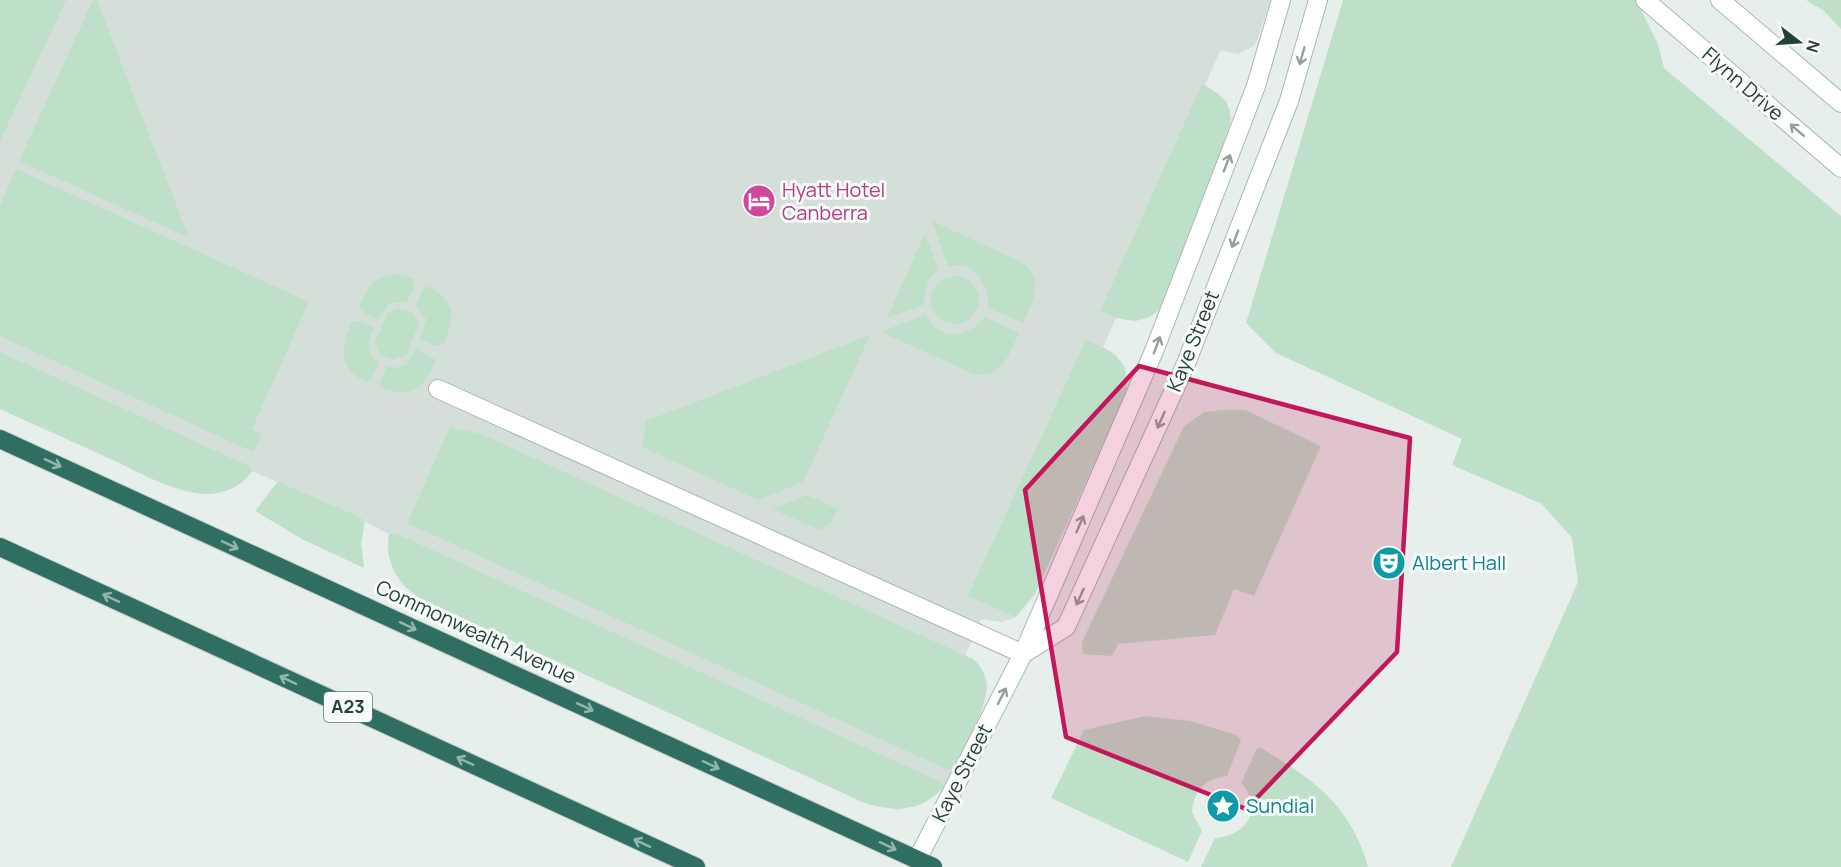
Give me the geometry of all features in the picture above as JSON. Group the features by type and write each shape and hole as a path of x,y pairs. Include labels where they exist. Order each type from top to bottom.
{"highway":[{"name":"Commonwealth Avenue","path":"0,439 925,863"},
{"name":"A23","path":"0,547 696,867"}],"street":[{"name":"Kaye Street","path":"925,863 1023,654 1154,351 1256,86 1281,0"},
{"name":"Kaye Street","path":"1023,654 1066,627 1185,366 1289,101 1318,0"},
{"name":"Flynn Drive","path":"1645,0 1841,168"},
{"path":"1720,0 1841,103"},
{"path":"438,389 1023,654"}],"highlighted area":[{"path":"1139,366 1410,438 1397,652 1246,809 1066,737 1025,490"}],"shaded area":[{"path":"0,0 1271,0 1255,45 1239,54 1220,51 1205,85 1226,101 1230,111 1230,127 1202,207 1159,310 1150,317 1136,321 1116,318 1103,347 1115,354 1125,367 1127,380 1124,397 1035,594 1016,617 1002,622 981,619 965,656 978,664 984,673 988,685 985,701 944,786 922,804 898,810 860,801 419,598 403,585 394,571 388,553 389,534 365,522 361,544 364,568 302,539 256,510 277,482 252,471 240,483 225,491 204,494 189,491 134,470 0,409"}],"green space":[{"path":"0,0 66,0 0,141"},
{"path":"93,0 97,0 189,238 19,161"},
{"path":"1343,0 1636,0 1658,44 1664,68 1841,216 1841,867 1451,867 1578,582 1572,538 1542,504 1452,465 1462,439 1276,353 1246,323"},
{"path":"1806,0 1841,0 1841,29 1824,11"},
{"path":"1202,84 1222,97 1228,106 1231,119 1202,207 1159,310 1145,319 1138,320 1123,319 1100,311"},
{"path":"16,169 309,302 252,429 262,434 253,452 0,336 0,205"},
{"path":"932,221 1028,267 1033,274 1035,290 1023,323 988,308 983,283 973,271 957,265 948,266"},
{"path":"925,233 938,270 928,280 923,305 887,318"},
{"path":"395,274 413,279 414,286 407,302 390,303 378,320 364,313 359,307 368,289 381,278"},
{"path":"950,276 960,276 972,283 979,295 979,305 972,317 960,324 950,324 935,313 931,305 931,295 942,280"},
{"path":"429,286 445,299 451,312 450,326 443,345 436,346 420,340 426,319 416,306 422,290"},
{"path":"397,308 412,312 419,323 407,354 394,360 379,354 375,342 388,313"},
{"path":"926,314 931,323 946,333 962,333 971,329 985,317 1019,333 1008,357 998,369 984,375 974,374 881,332"},
{"path":"360,321 374,328 369,346 371,355 379,362 372,379 367,382 350,371 344,356 345,340 352,322"},
{"path":"870,335 803,482 758,500 642,447 646,421"},
{"path":"1086,340 1104,348 1118,359 1126,373 1126,393 1035,594 1016,617 968,596"},
{"path":"416,348 436,360 422,384 410,392 402,393 381,388 380,382 387,366 396,368 407,364"},
{"path":"0,352 249,466 252,471 243,481 225,491 194,493 158,481 0,409"},
{"path":"1245,410 1321,446 1254,596 1234,589 1215,635 1118,644 1112,656 1083,654 1082,642 1184,426 1204,412"},
{"path":"450,427 481,434 973,659 982,670 986,683 985,697 975,728 954,769 946,769 407,523"},
{"path":"278,482 360,517 364,522 361,544 364,568 302,539 257,512 256,510"},
{"path":"807,495 839,509 830,524 820,530 772,509"},
{"path":"395,533 941,782 944,786 927,801 908,808 886,808 865,803 424,600 407,589 391,564 389,534"},
{"path":"1145,716 1191,721 1236,735 1241,740 1227,776 1206,783 1195,797 1192,812 1202,831 1188,862 1051,798 1084,730"},
{"path":"1257,748 1261,748 1297,771 1328,796 1351,827 1361,845 1368,867 1201,867 1215,838 1236,832 1249,819 1251,802 1248,792 1241,783"}],"place":[{"name":"Hyatt Hotel Canberra","path":"759,201"},
{"name":"Albert Hall","path":"1389,563"},
{"name":"Sundial","path":"1223,806"}]}
